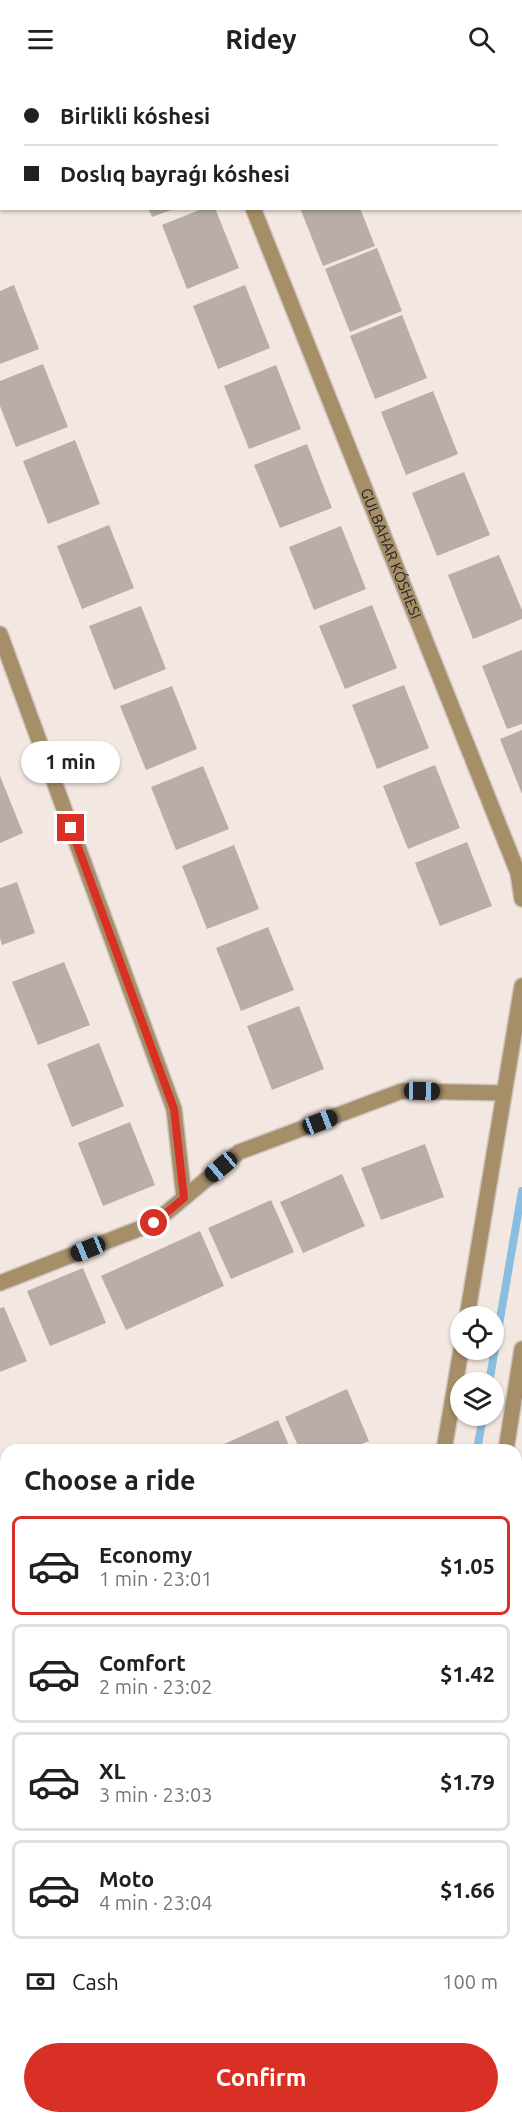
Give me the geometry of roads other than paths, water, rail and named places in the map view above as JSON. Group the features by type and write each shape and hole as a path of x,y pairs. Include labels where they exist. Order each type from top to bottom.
{"street":[{"name":"GULBAHAR KÓSHESI","path":"254,210 518,873 522,899"},
{"path":"0,634 174,1109 184,1198"},
{"path":"469,1306 522,986"},
{"path":"0,1283 154,1223 239,1152 402,1091 504,1093"},
{"path":"507,1444 522,1349"},
{"path":"445,1444 459,1360"}],"waterway":[{"path":"491,1372 522,1191"},
{"path":"478,1444 481,1426"}]}
